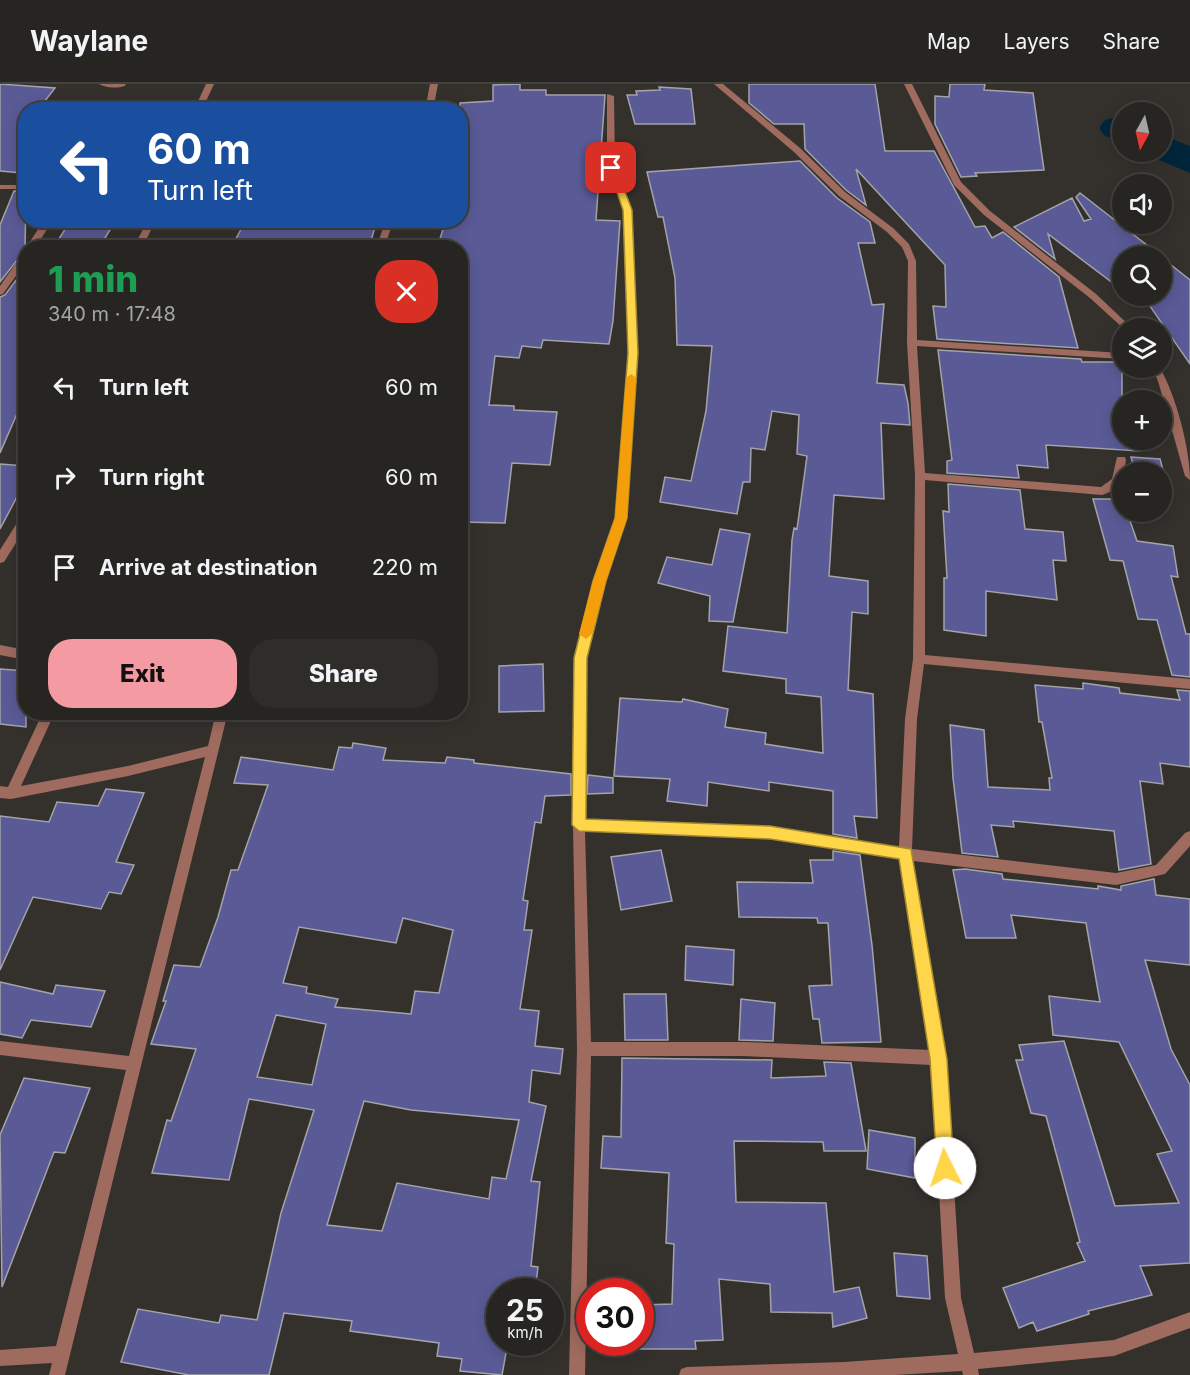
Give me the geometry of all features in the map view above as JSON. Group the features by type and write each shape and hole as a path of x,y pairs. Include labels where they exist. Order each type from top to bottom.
{"street":[{"path":"103,84 122,85"},
{"path":"202,102 210,84"},
{"path":"431,102 434,84"},
{"path":"717,84 906,246 914,277 912,343 920,476 919,659 910,719 905,854 939,1059 953,1298 970,1369"},
{"path":"908,84 957,183 987,213 1093,296 1117,318"},
{"path":"577,1375 584,1049 579,825 580,658 600,581 621,518 633,353 627,210 611,168 610,96"},
{"path":"0,187 18,187"},
{"path":"0,292 18,266"},
{"path":"912,343 1112,355"},
{"path":"1161,378 1190,476"},
{"path":"920,476 1102,491 1113,487 1118,480 1121,460"},
{"path":"0,559 18,531"},
{"path":"0,650 18,653"},
{"path":"919,659 1190,684"},
{"path":"5,793 45,720"},
{"path":"57,1375 220,720"},
{"path":"5,793 117,773 212,750"},
{"path":"579,825 770,832 905,854 1116,879 1160,870 1190,837"},
{"path":"0,1048 134,1064"},
{"path":"584,1049 744,1048 939,1059"},
{"path":"687,1375 970,1369 1114,1348 1190,1320"},
{"path":"0,1358 62,1354"}],"building":[{"path":"0,84 55,88 44,102 18,102 18,173 0,171"},
{"path":"520,84 520,90 546,90 546,95 605,95 596,220 620,221 613,321 609,344 543,340 541,348 522,346 519,358 495,356 489,405 514,406 514,410 557,412 550,465 512,463 505,523 468,522 468,240 440,240 443,228 468,228 468,103 493,101 493,85"},
{"path":"749,84 875,84 885,151 934,151 975,227 985,226 992,238 1003,232 1059,277 1078,348 937,339 933,306 946,307 945,265 856,169 866,205 846,190 805,149 804,124 774,124 749,103"},
{"path":"950,84 985,84 984,90 1033,93 1044,170 975,173 977,176 961,177 935,124 935,96 949,97"},
{"path":"659,87 691,89 695,124 635,124 627,95 637,95 636,91 660,90"},
{"path":"800,161 837,198 870,222 875,243 858,243 872,305 884,304 877,383 904,385 910,425 881,423 884,499 834,495 829,576 868,581 868,614 852,612 848,690 873,694 877,818 854,816 857,838 833,834 833,791 769,782 769,791 708,782 707,806 667,801 670,779 614,776 620,698 682,702 683,699 728,709 725,727 766,733 765,744 823,753 821,697 786,693 786,679 723,671 728,626 787,633 792,540 794,528 797,529 807,456 797,454 799,415 772,411 765,450 751,448 750,482 743,482 737,514 660,502 665,477 691,481 706,411 712,346 677,345 675,278 663,217 658,217 647,172"},
{"path":"14,191 18,191 18,228 25,228 25,240 18,240 18,259 0,282 0,225"},
{"path":"1080,193 1112,218 1112,234 1133,234 1148,246 1112,246 1112,282 1048,234 1055,259 1014,227 1072,198 1084,221 1091,219 1076,197"},
{"path":"66,228 111,228 104,240 58,240"},
{"path":"242,228 375,228 371,240 235,240"},
{"path":"1172,266 1190,280 1190,364 1172,338 1172,318 1158,318 1150,306 1172,306"},
{"path":"18,278 18,411 0,453 0,297 5,295"},
{"path":"938,350 1081,359 1082,362 1112,362 1112,378 1122,378 1122,390 1112,390 1112,449 1046,445 1048,468 1017,465 1019,478 947,473 947,461 952,460"},
{"path":"1131,457 1160,459 1161,462 1132,462"},
{"path":"0,464 18,465 18,495 0,529"},
{"path":"948,484 1020,490 1025,529 1063,532 1066,561 1053,560 1057,600 986,591 986,636 944,630 944,578 947,578 943,511 949,512"},
{"path":"1093,499 1112,499 1112,522 1130,522 1137,541 1173,546 1178,577 1171,576 1186,634 1190,634 1190,677 1172,675 1157,620 1138,619 1123,561 1110,560"},
{"path":"720,529 750,534 733,622 709,621 710,596 658,583 667,557 712,565"},
{"path":"543,664 544,711 499,712 499,666"},
{"path":"0,669 18,670 18,720 26,720 26,727 0,724"},
{"path":"1083,683 1119,688 1120,693 1180,700 1177,690 1190,691 1190,767 1160,763 1163,784 1140,781 1151,864 1119,870 1114,831 1013,821 1014,827 991,825 998,857 962,853 953,778 950,725 984,730 988,787 1050,790 1049,778 1052,778 1042,722 1039,722 1035,685 1083,689"},
{"path":"353,743 386,748 383,760 445,763 447,757 474,760 474,763 571,774 571,795 545,796 541,823 535,822 523,900 528,901 524,930 532,930 520,1009 539,1011 535,1046 563,1049 560,1074 532,1070 529,1102 546,1106 531,1181 540,1182 531,1266 538,1267 537,1278 486,1278 486,1356 505,1356 502,1375 460,1371 462,1359 437,1356 439,1343 350,1331 352,1321 284,1313 269,1375 189,1375 121,1362 138,1309 219,1323 221,1315 257,1320 281,1213 314,1110 249,1099 229,1180 152,1173 167,1120 171,1121 196,1049 151,1044 166,1001 163,1001 174,965 200,967 218,917 231,870 238,870 268,785 234,783 241,757 333,770 339,747 352,748","holes":["403,918 453,930 439,993 415,991 411,1014 335,1007 338,999 306,993 307,987 283,983 299,927 396,943","276,1015 326,1024 312,1085 257,1077","364,1101 411,1110 519,1120 506,1179 492,1177 489,1199 397,1183 382,1231 327,1225"]},
{"path":"588,775 613,778 613,793 587,794"},
{"path":"106,789 144,793 116,862 134,865 121,894 109,892 101,909 33,897 0,970 0,816 49,822 57,802 98,806"},
{"path":"661,850 672,901 621,910 611,857"},
{"path":"833,851 860,855 872,945 881,1042 822,1043 819,1019 813,1019 809,986 832,985 828,923 818,923 817,918 739,917 737,882 813,883 810,860 833,860"},
{"path":"965,869 1002,874 1003,879 1098,889 1098,886 1121,890 1121,886 1154,879 1156,895 1190,899 1190,965 1145,960 1171,1049 1190,1085 1190,1263 1140,1266 1152,1295 1088,1311 1089,1314 1037,1331 1033,1322 1019,1328 1003,1288 1085,1261 1077,1243 1080,1242 1046,1116 1031,1113 1016,1060 1023,1060 1019,1045 1064,1041 1115,1206 1179,1203 1157,1154 1172,1151 1119,1042 1053,1035 1049,996 1100,1002 1086,923 1011,915 1016,938 966,938 953,870"},
{"path":"686,946 734,950 733,985 685,980"},
{"path":"0,982 53,994 56,985 105,991 91,1027 31,1020 22,1038 0,1034"},
{"path":"624,994 666,994 668,1040 625,1040"},
{"path":"741,999 775,1003 773,1041 739,1040"},
{"path":"622,1058 772,1060 771,1078 826,1076 824,1062 851,1063 866,1151 824,1151 823,1142 734,1141 736,1202 826,1203 834,1292 859,1287 867,1318 833,1327 832,1313 771,1312 770,1284 719,1279 723,1340 695,1341 696,1349 654,1349 654,1305 672,1304 674,1244 666,1243 669,1173 601,1168 603,1136 621,1137"},
{"path":"24,1078 90,1088 65,1153 54,1152 2,1287 0,1135"},
{"path":"869,1130 915,1138 915,1178 867,1169"},
{"path":"894,1253 927,1256 930,1299 897,1296"}],"waterway":[{"path":"1172,152 1190,161"}],"slow traffic":[{"path":"586,634 600,581 617,538 621,518 631,378"}],"route":[{"path":"611,168 627,210 633,353 621,518 617,538 600,581 580,658 579,825 770,832 905,854 939,1059 945,1168"}]}
